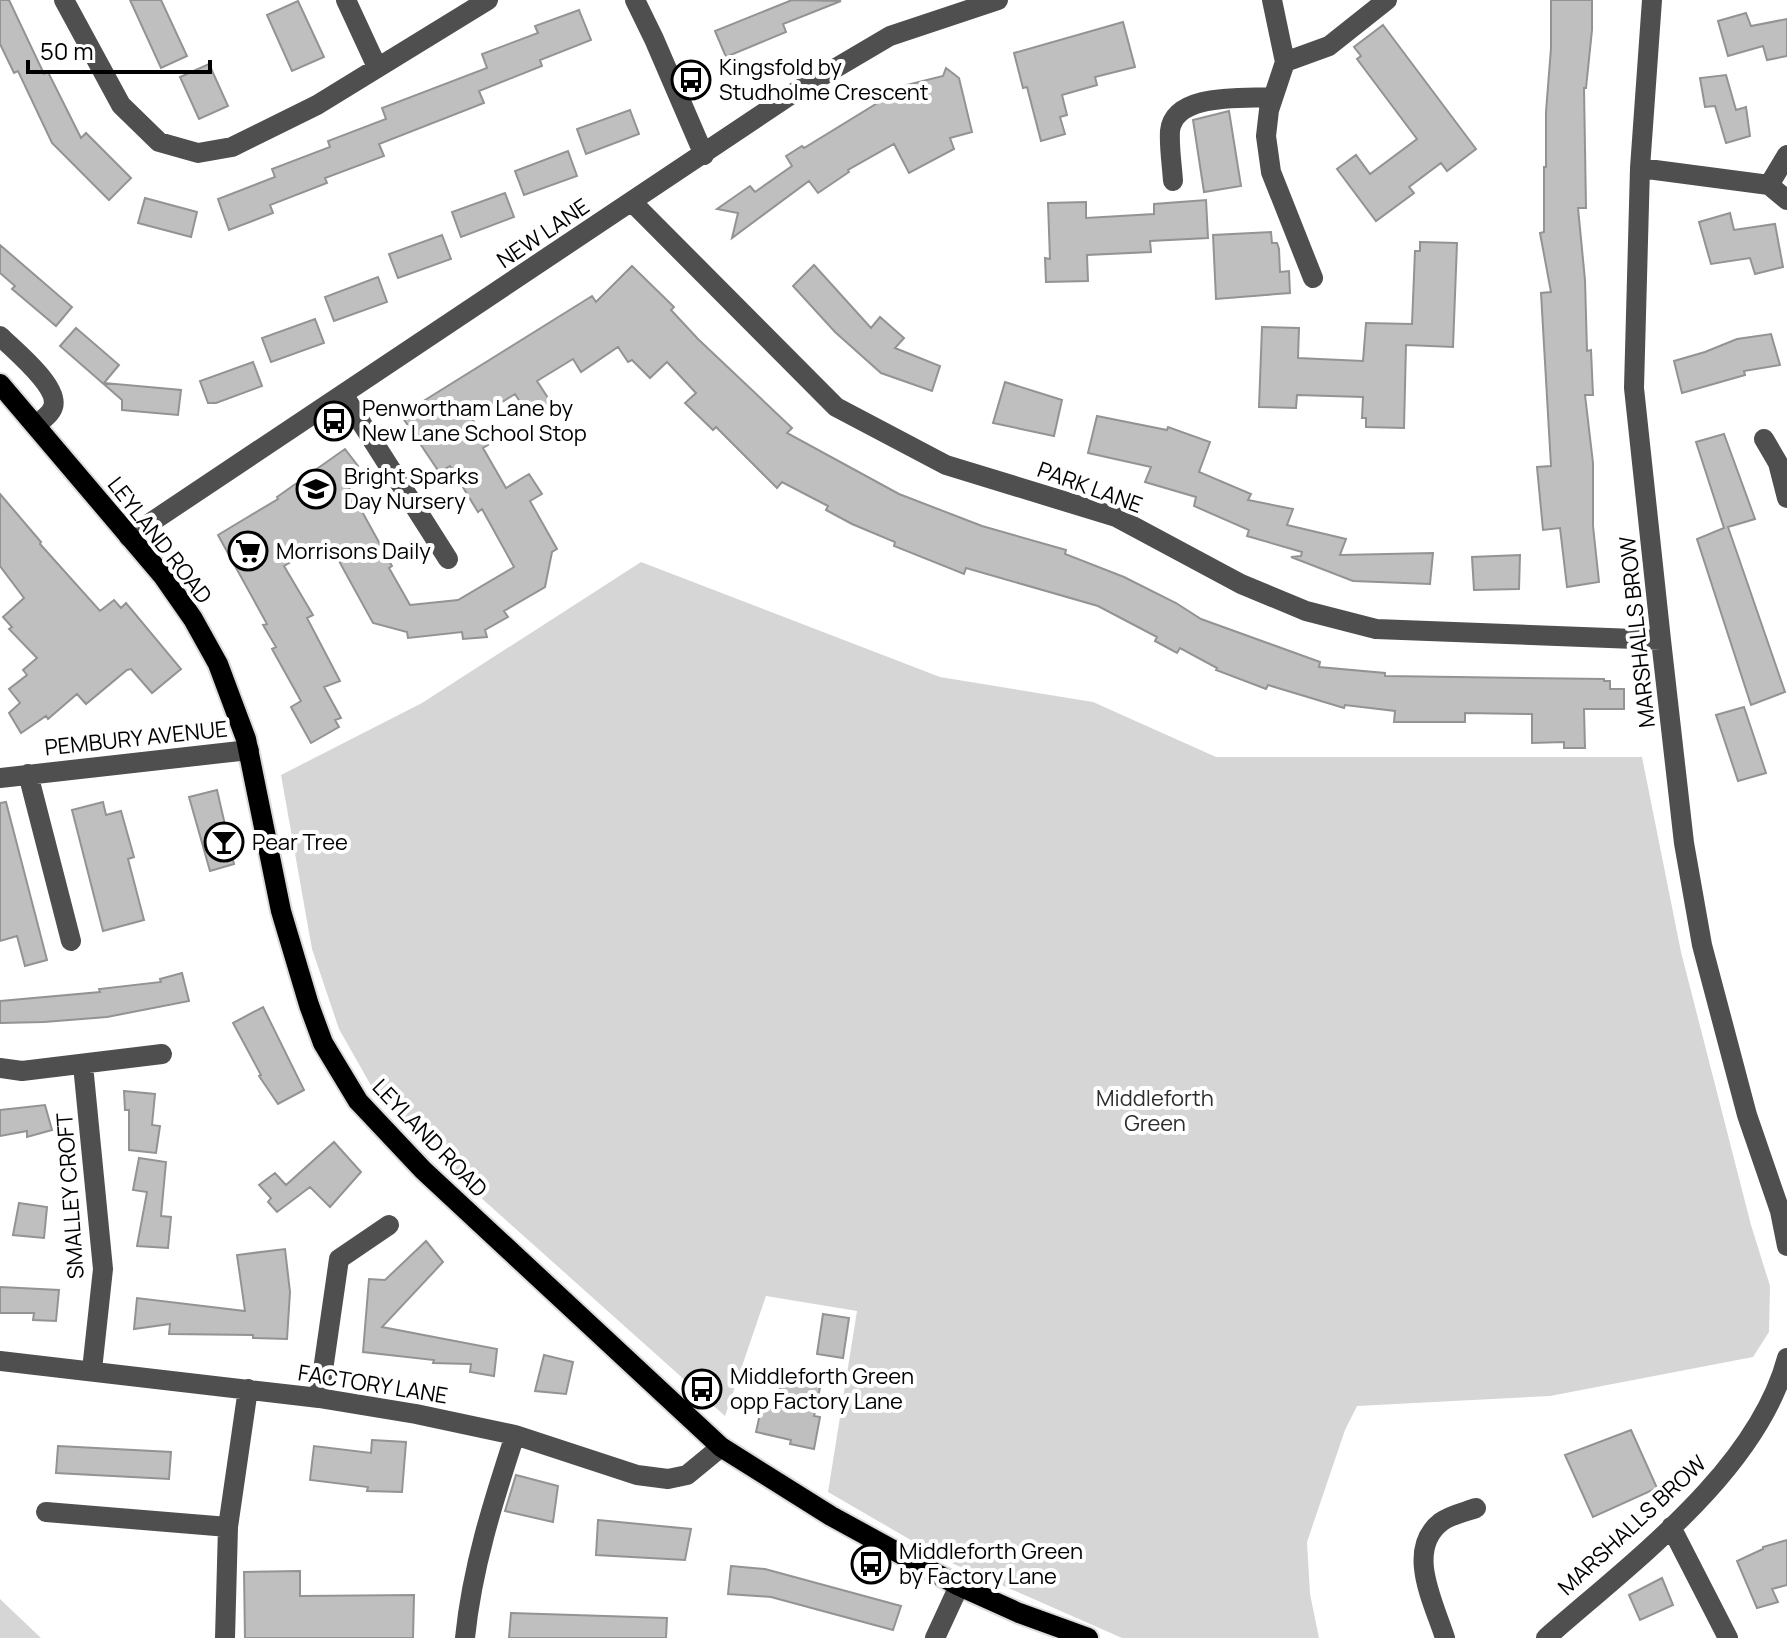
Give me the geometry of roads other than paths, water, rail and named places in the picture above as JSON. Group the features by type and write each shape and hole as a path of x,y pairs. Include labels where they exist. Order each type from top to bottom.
{"main road":[{"name":"LEYLAND ROAD","path":"0,384 163,576 193,619 218,664 249,750 281,911 309,1005 323,1043 358,1101 423,1170 721,1447 831,1516 959,1586 1019,1613 1085,1637"}],"street":[{"path":"64,0 121,105 159,142 198,153 232,147 317,105 488,0"},
{"path":"346,0 377,67"},
{"path":"635,0 704,155"},
{"name":"NEW LANE","path":"129,537 795,92 890,36 998,0"},
{"path":"1272,0 1285,62 1273,97 1266,136 1271,172 1313,278"},
{"path":"1285,62 1329,46 1387,0"},
{"name":"MARSHALLS BROW","path":"1652,0 1640,168 1634,388 1661,640 1684,843 1702,945 1747,1115 1783,1210 1787,1246"},
{"path":"1173,181 1170,129 1181,111 1198,101 1273,97"},
{"path":"1769,185 1787,155"},
{"path":"1640,168 1769,185 1787,200"},
{"name":"PARK LANE","path":"632,202 836,407 946,465 1116,517 1241,584 1306,611 1376,629 1661,640"},
{"path":"0,336 50,387 55,399 53,411 36,425"},
{"path":"343,394 448,559"},
{"path":"1764,439 1778,463 1787,498"},
{"name":"PEMBURY AVENUE","path":"0,778 249,750"},
{"name":"PEMBURY AVENUE","path":"28,774 71,941"},
{"path":"0,1068 22,1071 162,1054"},
{"name":"SMALLEY CROFT","path":"83,1065 103,1269 92,1370"},
{"path":"319,1398 339,1259 389,1225"},
{"name":"MARSHALLS BROW","path":"1546,1638 1671,1527 1724,1472 1773,1400 1787,1358"},
{"name":"FACTORY LANE","path":"0,1361 319,1398 416,1414 515,1435 637,1475 668,1479 687,1475 721,1447"},
{"path":"225,1638 228,1527 248,1389"},
{"path":"465,1638 473,1582 490,1510 515,1435"},
{"path":"1445,1638 1422,1565 1425,1539 1442,1520 1476,1508"},
{"path":"46,1512 228,1527"},
{"path":"1671,1527 1728,1638"},
{"path":"935,1638 959,1586"}],"place":[{"name":"Kingsfold by Studholme Crescent","path":"691,80"},
{"name":"Penwortham Lane by New Lane School Stop","path":"334,421"},
{"name":"Bright Sparks Day Nursery","path":"316,489"},
{"name":"Morrisons Daily","path":"248,551"},
{"name":"Pear Tree","path":"224,842"},
{"name":"Middleforth Green opp Factory Lane","path":"702,1389"},
{"name":"Middleforth Green by Factory Lane","path":"871,1564"}],"park label":[{"name":"Middleforth Green","path":"1155,1110"}]}
